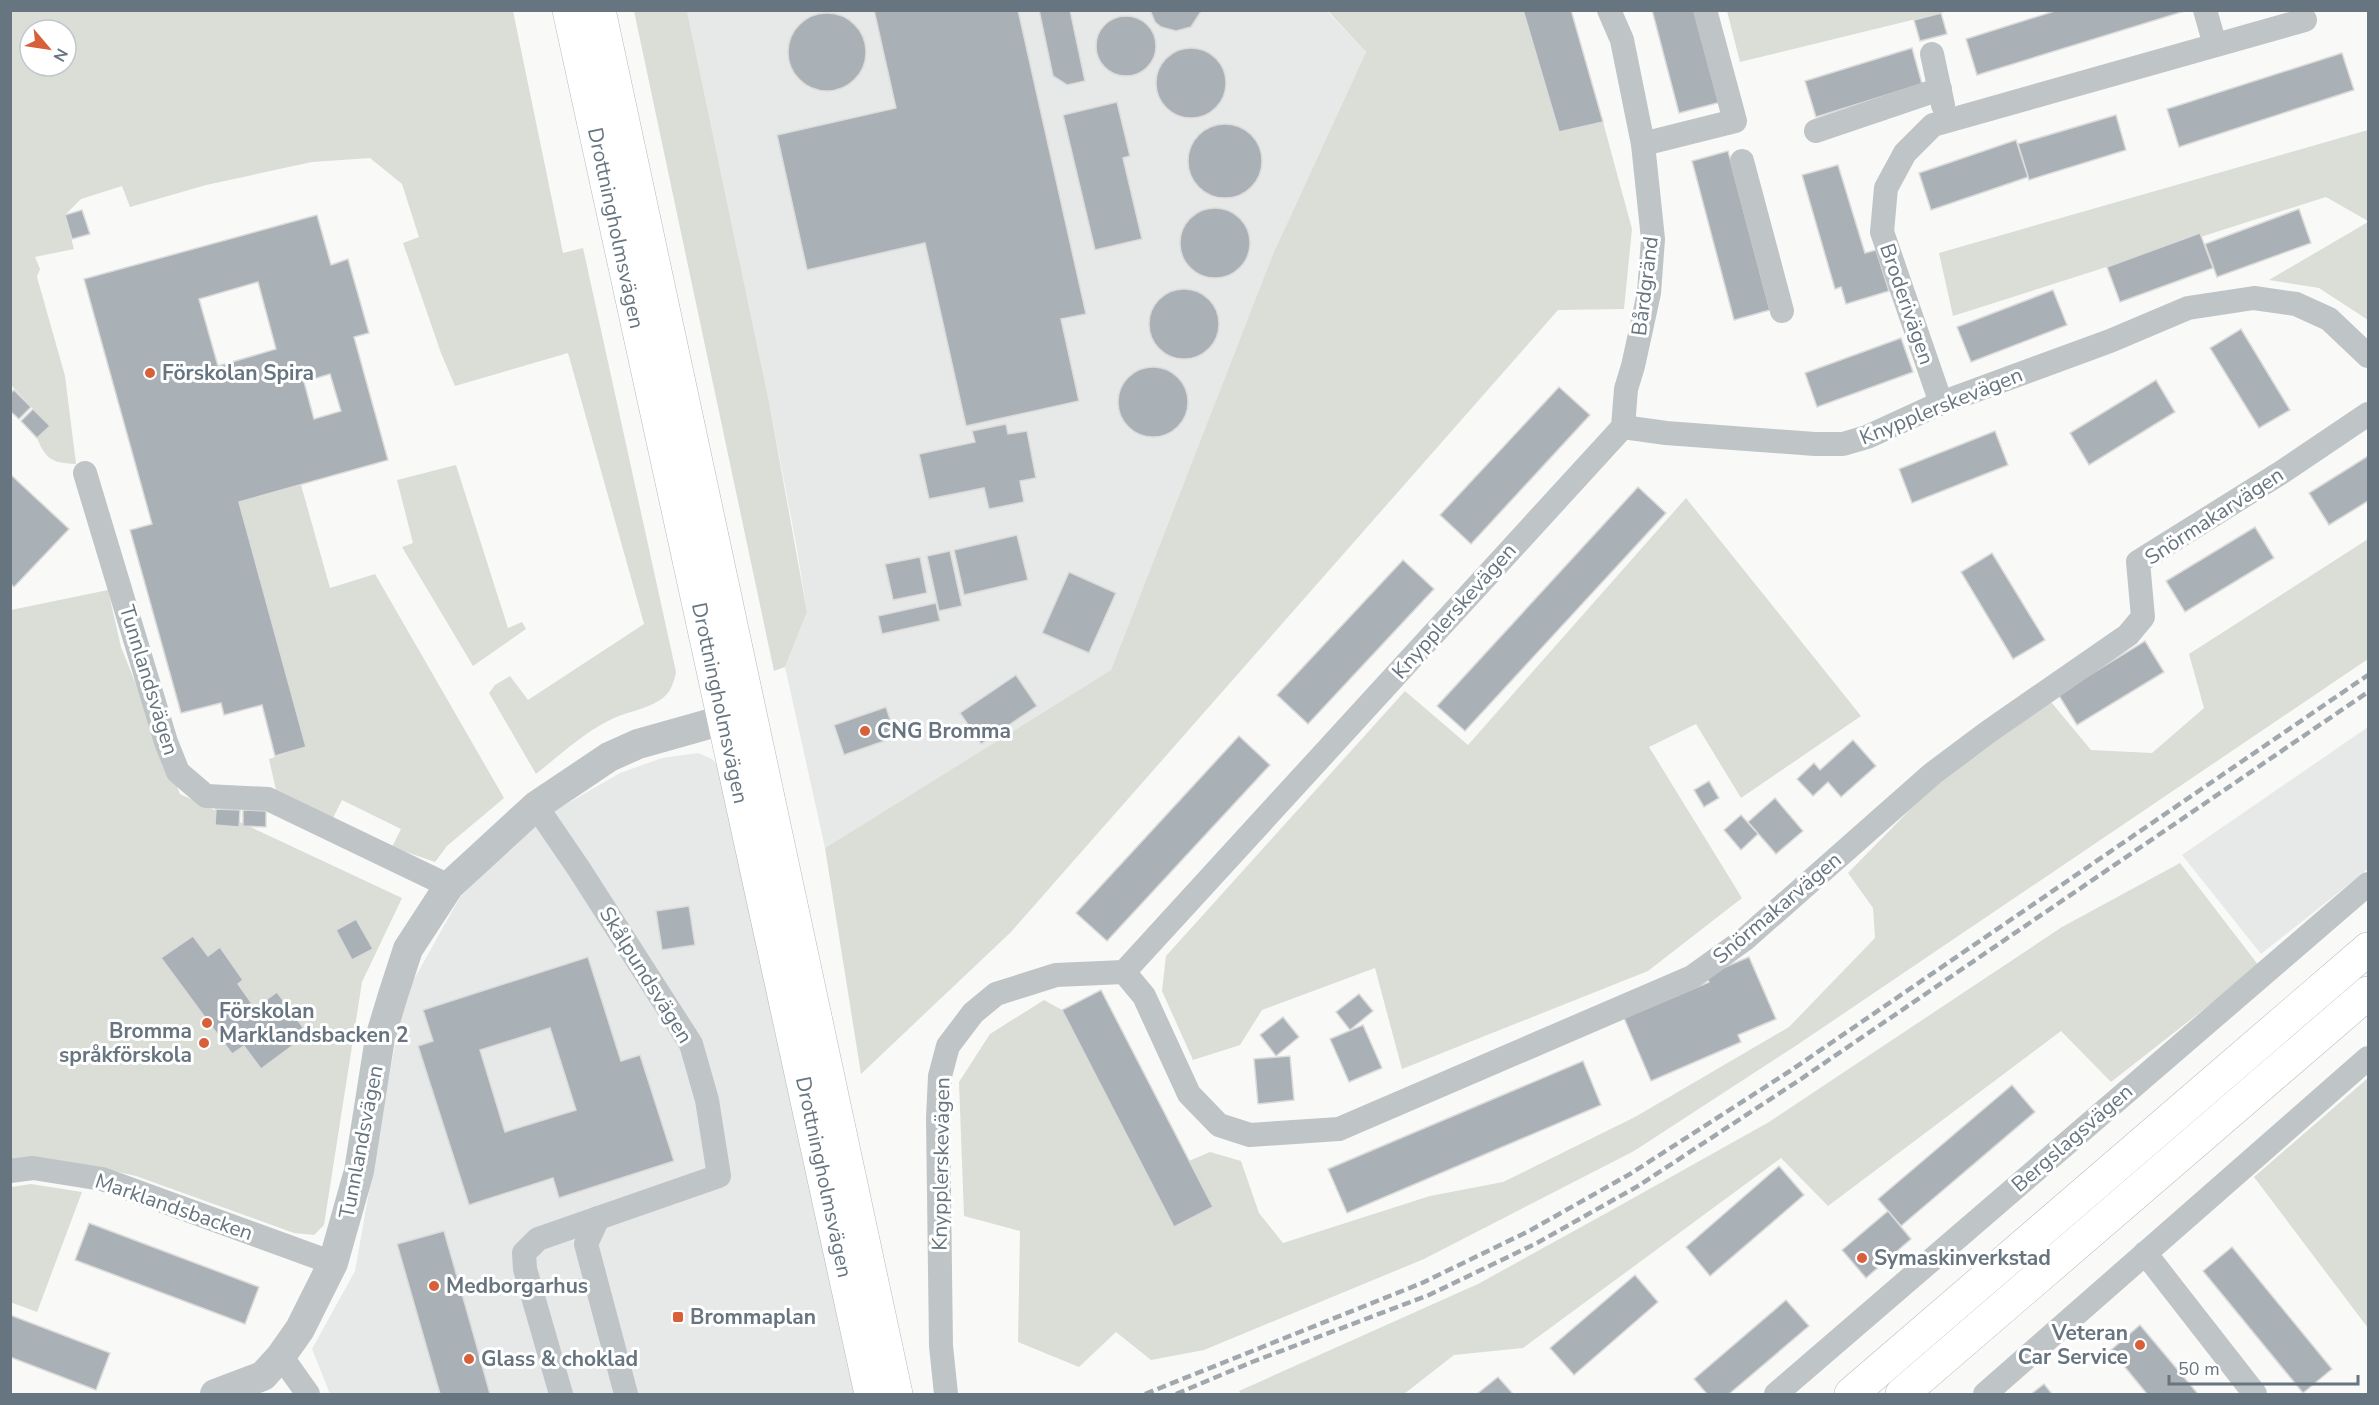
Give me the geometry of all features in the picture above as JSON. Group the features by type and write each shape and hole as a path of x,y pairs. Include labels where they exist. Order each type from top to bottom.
{"main road":[{"name":"Drottningholmsvägen","path":"569,10 737,716 838,1112 896,1395"},
{"name":"Drottningholmsvägen","path":"599,10 871,1395"},
{"path":"1851,1395 2368,949"},
{"path":"1902,1395 2368,993"}],"street":[{"name":"Bårdgränd","path":"1609,10 1622,40 1643,144 1653,239 1649,293 1634,366 1626,389 1623,427"},
{"path":"1643,144 1735,121 1705,10"},
{"path":"2205,10 2215,45"},
{"name":"Broderivägen","path":"1941,403 1882,232 1886,188 1905,153 1933,126 2305,20"},
{"path":"1932,54 1946,122"},
{"path":"1816,131 1940,89"},
{"path":"1742,161 1782,311"},
{"name":"Knypplerskevägen","path":"946,1395 941,1346 938,1118 940,1076 948,1046 973,1013 996,994 1056,975 1124,972 1623,427 1677,434 1843,444 1867,437 1941,403 2110,341 2188,308 2254,298 2296,304 2329,319 2368,356"},
{"name":"Snörmakarvägen","path":"1124,972 1144,996 1189,1094 1219,1125 1250,1135 1340,1129 1692,977 1745,939 1932,774 1988,732 2128,635 2143,617 2138,562 2282,472 2368,414"},
{"name":"Tunnlandsvägen","path":"85,473 166,742 178,772 206,796 268,799 449,886"},
{"name":"Tunnlandsvägen","path":"215,1395 262,1376 281,1356 300,1329 333,1263 359,1171 380,1038 389,1006 408,949 449,886 536,806 609,757 638,744 737,716"},
{"name":"Skålpundsvägen","path":"536,806 691,1044 707,1100 719,1176 598,1218"},
{"name":"Bergslagsvägen","path":"1776,1395 2368,884"},
{"path":"1984,1395 2368,1058"},
{"name":"Marklandsbacken","path":"10,1171 33,1168 102,1179 333,1263"},
{"path":"561,1395 525,1269 524,1253 538,1239 598,1218"},
{"path":"598,1218 586,1244 626,1395"},
{"path":"2145,1253 2255,1395"},
{"path":"281,1356 308,1395"}],"shaded area":[{"path":"1727,10 1949,11 1740,62"},
{"path":"10,11 513,11 563,253 583,248 676,672 671,688 663,698 654,703 598,726 536,774 489,693 495,685 510,676 528,700 644,624 568,353 455,386 441,353 403,243 419,237 402,184 370,158 312,162 206,185 130,207 122,186 81,199 65,215 74,249 35,257 40,269 37,277 65,376 76,464 61,463 47,456 37,438 49,426 11,385"},
{"path":"634,11 687,11 769,402 807,612 785,667 774,671"},
{"path":"687,11 1327,11 1366,52 1273,254 1111,670 825,848 785,667 807,612 797,549 769,402"},
{"path":"1328,11 1523,11 1559,131 1603,122 1632,229 1624,309 1558,310 1011,932 861,1074 825,848 1111,670 1273,254 1366,52"},
{"path":"2368,130 2368,221 2326,197 1953,316 1939,253"},
{"path":"2368,222 2368,320 2319,288 2269,280"},
{"path":"456,465 508,628 522,622 526,629 473,666 402,547 413,543 397,480"},
{"path":"301,485 330,588 375,574 504,798 447,846 435,862 392,847 401,829 342,800 333,818 276,790 269,759 306,747 239,502"},
{"path":"1686,498 1861,716 1741,798 1696,724 1649,747 1742,898 1648,971 1402,1069 1375,968 1262,1010 1240,1045 1193,1060 1162,991 1166,956 1405,691 1468,745"},
{"path":"2368,539 2368,659 1797,1045 1634,1151 1424,1259 1204,1350 1151,1360 1116,1332 1079,1367 1018,1342 1020,1231 964,1216 959,1082 990,1034 1044,1000 1062,1010 1174,1227 1212,1207 1189,1161 1210,1152 1241,1161 1259,1213 1283,1243 1430,1196 1503,1182 1635,1117 1789,1027 1875,938 1873,908 1848,873 1937,782 2051,702 2091,750 2152,753 2204,708 2189,654"},
{"path":"108,590 121,647 180,794 402,898 362,982 324,1225 314,1235 294,1233 136,1176 100,1168 11,1160 11,610"},
{"path":"2368,727 2368,869 2261,954 2182,855"},
{"path":"698,753 712,759 721,769 858,1394 330,1394 312,1349 355,1271 403,999 460,897 534,823 620,773 662,758"},
{"path":"2180,863 2259,966 2111,1082 2061,1031 1828,1206 1781,1158 1523,1348 1454,1355 1404,1394 1241,1394 1239,1391 1478,1284 1769,1122 2062,927"},
{"path":"2368,1078 2368,1328 2254,1177"},
{"path":"31,1184 82,1192 37,1312 10,1302 11,1187"}],"building":[{"path":"874,10 1018,10 1086,314 1061,319 1079,401 966,426 925,243 807,270 777,135 896,108"},
{"path":"1039,10 1070,10 1085,81 1067,85 1053,76"},
{"path":"1150,10 1202,10 1191,27 1176,31 1161,27 1155,22"},
{"path":"1523,10 1571,10 1603,122 1559,132"},
{"path":"1652,10 1696,10 1721,102 1679,113"},
{"path":"2058,10 2185,11 1977,75 1966,39"},
{"path":"827,13 842,16 855,24 863,37 866,52 863,67 855,80 842,88 827,91 812,88 799,80 791,67 788,52 791,37 799,24 812,16"},
{"path":"1941,13 1947,34 1920,41 1914,20"},
{"path":"1120,16 1132,16 1148,24 1154,34 1156,46 1154,58 1148,68 1132,76 1120,76 1104,68 1096,52 1096,40 1104,24"},
{"path":"1191,48 1210,54 1220,64 1226,83 1220,102 1210,112 1191,118 1172,112 1162,102 1156,83 1162,64 1172,54"},
{"path":"1912,48 1922,84 1816,117 1805,81"},
{"path":"2342,53 2354,90 2179,147 2167,109"},
{"path":"1117,102 1130,156 1123,158 1142,239 1095,250 1063,115"},
{"path":"2116,115 2126,150 2029,180 2018,144"},
{"path":"1225,124 1246,130 1256,140 1262,161 1256,182 1246,192 1225,198 1204,192 1194,182 1188,161 1194,140 1204,130"},
{"path":"2016,140 2028,177 1931,210 1919,173"},
{"path":"1728,151 1770,310 1734,320 1692,161"},
{"path":"1838,165 1865,253 1876,250 1889,291 1846,304 1841,287 1835,289 1802,175"},
{"path":"1215,208 1228,211 1240,218 1247,230 1250,243 1247,256 1240,268 1228,275 1215,278 1202,275 1190,268 1183,256 1180,243 1183,230 1190,218 1202,211"},
{"path":"2299,209 2311,243 2217,277 2205,244"},
{"path":"82,210 90,234 72,239 65,215"},
{"path":"317,215 331,265 348,259 369,333 354,337 388,460 239,502 306,747 275,756 262,705 224,715 221,703 181,713 130,530 152,524 84,279","holes":["258,282 276,349 218,366 199,299","330,374 341,411 314,419 304,382"]},
{"path":"2200,233 2213,268 2120,302 2107,267"},
{"path":"1184,289 1203,295 1213,305 1219,324 1213,343 1203,353 1184,359 1165,353 1155,343 1149,324 1155,305 1165,295"},
{"path":"2053,290 2067,325 1971,362 1957,327"},
{"path":"2241,329 2290,410 2259,428 2210,348"},
{"path":"1901,338 1913,372 1817,407 1805,373"},
{"path":"1153,367 1166,370 1178,377 1185,389 1188,402 1185,415 1178,427 1166,434 1153,437 1140,434 1128,427 1121,415 1118,402 1121,389 1128,377 1140,370"},
{"path":"2156,380 2175,412 2089,465 2070,433"},
{"path":"1559,387 1590,415 1471,544 1440,515"},
{"path":"14,390 31,407 19,419 10,411 10,394"},
{"path":"33,409 50,426 37,438 21,421"},
{"path":"1006,424 1008,434 1027,431 1036,478 1020,481 1024,502 989,509 984,488 929,499 919,454 975,442 972,431"},
{"path":"1995,431 2008,465 1912,503 1899,469"},
{"path":"2368,456 2368,501 2329,525 2309,493"},
{"path":"10,474 69,529 14,587 10,583"},
{"path":"1638,487 1666,513 1465,731 1437,706"},
{"path":"2255,527 2274,558 2185,612 2166,581"},
{"path":"1017,535 1028,580 964,595 954,550"},
{"path":"950,551 962,606 939,611 927,556"},
{"path":"1992,553 2045,640 2013,659 1961,572"},
{"path":"920,557 927,593 893,600 885,564"},
{"path":"1403,560 1434,589 1308,724 1277,695"},
{"path":"1069,572 1116,593 1089,653 1042,633"},
{"path":"936,603 940,621 882,634 878,616"},
{"path":"2145,641 2164,672 2077,725 2058,694"},
{"path":"1016,675 1037,706 981,744 960,713"},
{"name":"CNG Bromma","path":"886,707 896,737 844,755 834,725"},
{"path":"1239,736 1270,765 1107,941 1076,913"},
{"path":"1853,740 1876,766 1841,797 1828,782 1813,796 1797,779 1814,763 1820,770"},
{"path":"1709,781 1719,798 1704,807 1694,790"},
{"path":"1775,798 1803,831 1776,854 1748,822"},
{"path":"216,809 240,810 239,827 215,825"},
{"path":"243,810 266,811 266,827 243,826"},
{"path":"1741,815 1758,834 1741,850 1724,830"},
{"path":"689,906 695,945 662,950 656,911"},
{"path":"356,919 373,949 352,960 336,930"},
{"path":"193,936 208,956 220,947 243,980 238,984 255,1008 277,992 308,1034 261,1069 244,1046 232,1054 161,958"},
{"path":"588,957 621,1061 640,1055 674,1161 559,1198 553,1178 469,1205 418,1046 433,1041 423,1010","holes":["550,1028 576,1110 505,1132 480,1050"]},
{"path":"1749,957 1776,1019 1738,1035 1741,1042 1651,1081 1624,1018 1709,982 1706,975"},
{"path":"1101,990 1213,1207 1174,1227 1062,1010"},
{"path":"1359,994 1373,1011 1350,1030 1336,1012"},
{"path":"1283,1017 1299,1037 1276,1056 1260,1035"},
{"path":"1363,1025 1382,1068 1349,1082 1330,1039"},
{"path":"1290,1056 1294,1100 1258,1104 1254,1059"},
{"path":"1583,1061 1601,1105 1347,1213 1328,1169"},
{"path":"2012,1085 2035,1112 1901,1226 1878,1199"},
{"path":"1779,1166 1804,1195 1710,1276 1686,1247"},
{"path":"1888,1211 1911,1239 1866,1278 1842,1250"},
{"path":"89,1223 259,1287 245,1324 75,1260"},
{"name":"Medborgarhus","path":"444,1231 490,1394 440,1394 397,1244"},
{"path":"2232,1247 2332,1369 2303,1393 2203,1271"},
{"path":"1635,1275 1658,1302 1574,1375 1550,1348"},
{"path":"1786,1300 1809,1326 1729,1394 1707,1394 1694,1379"},
{"path":"10,1315 110,1353 96,1390 10,1357"},
{"path":"2140,1325 2198,1394 2147,1394 2111,1350"},
{"path":"1498,1377 1513,1394 1477,1394"},
{"path":"2044,1384 2052,1394 2031,1394"}],"railway":[{"path":"1145,1394 1422,1283 1529,1231 1630,1174 1790,1071 2368,675"},
{"path":"1176,1394 1252,1362 1429,1295 1537,1243 1638,1186 1798,1081 2368,692"}],"place":[{"name":"Förskolan Spira","path":"150,373"},
{"name":"CNG Bromma","path":"865,731"},
{"name":"Förskolan Marklandsbacken 2","path":"207,1023"},
{"name":"Bromma språkförskola","path":"204,1043"},
{"name":"Symaskinverkstad","path":"1862,1258"},
{"name":"Medborgarhus","path":"434,1286"},
{"name":"Brommaplan","path":"678,1317"},
{"name":"Veteran Car Service","path":"2140,1345"},
{"name":"Glass & choklad","path":"469,1359"}]}
